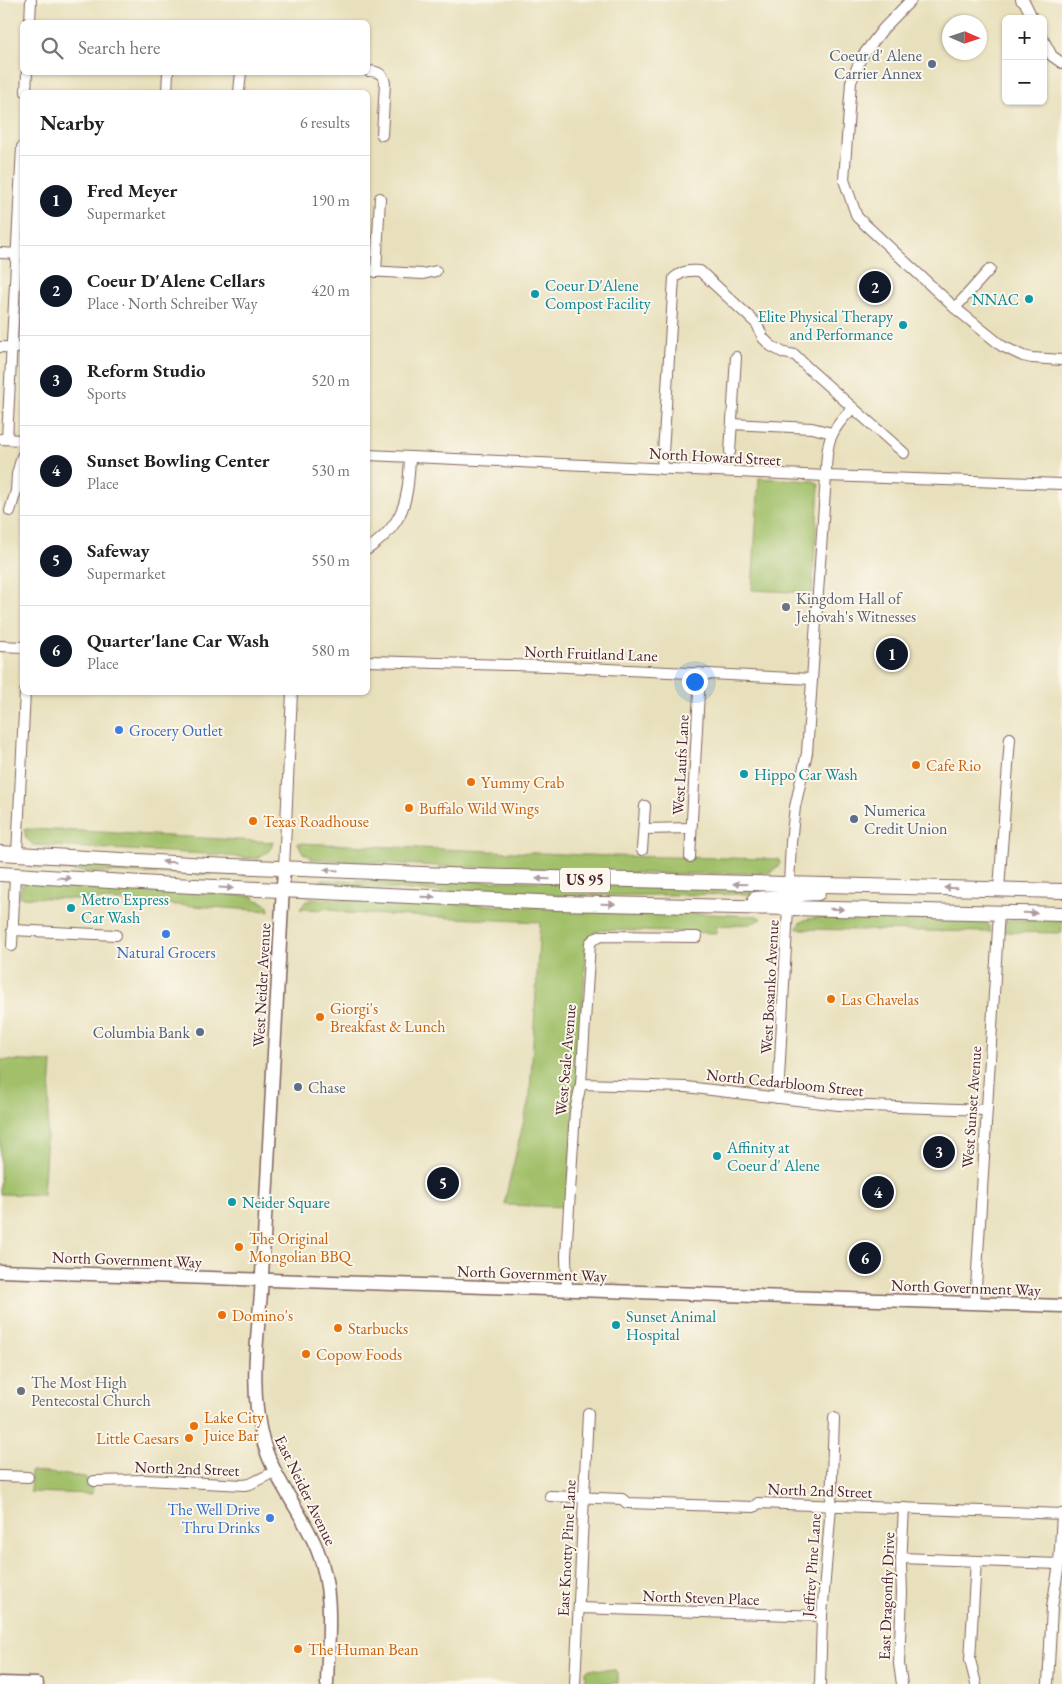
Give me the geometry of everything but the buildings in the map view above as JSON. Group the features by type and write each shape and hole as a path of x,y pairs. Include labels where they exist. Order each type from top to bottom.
{"highway":[{"name":"US 95","path":"0,853 284,868 530,878 1062,891"},
{"path":"0,868 10,864 17,854"},
{"path":"15,875 24,862 31,858 45,855"},
{"name":"US 95","path":"0,874 558,903 1062,914"},
{"path":"715,906 729,901 782,898 789,885"},
{"path":"788,908 791,900 796,896 852,891 872,887"}],"main road":[{"name":"West Neider Avenue","path":"262,1280 284,868"},
{"name":"North Government Way","path":"0,1271 1062,1306"},
{"name":"East Neider Avenue","path":"262,1280 256,1347 258,1419 264,1445 317,1548 324,1568 329,1592 327,1684"},
{"path":"0,1682 37,1684"}],"street":[{"path":"30,20 31,0"},
{"path":"911,0 883,29 861,58 851,82 844,180 857,217 955,308 1008,350 1032,358 1062,360"},
{"path":"1021,0 1025,3 1031,15"},
{"path":"1047,46 1052,56 1062,63"},
{"path":"370,72 382,75 385,83 382,134"},
{"path":"26,90 27,75"},
{"path":"167,90 168,75"},
{"path":"239,90 241,75"},
{"path":"380,198 372,272 423,274 436,271"},
{"path":"20,224 3,439 20,440"},
{"path":"0,253 19,254"},
{"path":"955,308 990,268"},
{"path":"662,469 674,278 682,271 690,270 700,271 757,324 763,338 771,346 784,353 795,355 904,453"},
{"path":"0,347 20,348"},
{"path":"730,452 736,357"},
{"path":"789,885 795,807 807,753 826,456 832,433 838,422 853,408"},
{"path":"732,424 812,428 832,433"},
{"name":"North Howard Street","path":"370,455 826,476 1062,484"},
{"path":"370,548 392,528 403,511 408,494 410,457"},
{"path":"10,512 16,491 20,463"},
{"path":"0,646 20,647"},
{"name":"North Fruitland Lane","path":"370,661 812,679"},
{"name":"West Laufs Lane","path":"690,857 700,673"},
{"path":"17,854 25,695"},
{"name":"West Neider Avenue","path":"284,868 292,695"},
{"path":"999,889 1010,738"},
{"path":"642,850 645,806"},
{"name":"West Laufs Lane","path":"644,829 691,828"},
{"path":"12,946 15,875"},
{"name":"West Bosanko Avenue","path":"778,1098 788,908"},
{"name":"West Sunset Avenue","path":"975,1304 999,912"},
{"path":"12,930 116,935"},
{"name":"West Seale Avenue","path":"567,1290 566,1256 574,1111 581,1084 590,942 602,936 697,936"},
{"name":"North Cedarbloom Street","path":"581,1084 670,1086 839,1105 986,1110"},
{"name":"East Knotty Pine Lane","path":"575,1684 588,1413"},
{"name":"Jeffrey Pine Lane","path":"820,1684 822,1616 831,1506 834,1418"},
{"name":"North 2nd Street","path":"94,1482 146,1480 244,1485 276,1471"},
{"path":"0,1476 28,1478"},
{"name":"North 2nd Street","path":"550,1496 622,1499 627,1503 645,1504 754,1507 758,1503 1062,1514"},
{"name":"East Dragonfly Drive","path":"902,1684 899,1664 904,1508"},
{"path":"1048,1684 1052,1607 1059,1564 1062,1514"},
{"path":"901,1558 1059,1564"},
{"path":"976,1561 970,1660 976,1684"},
{"name":"North Steven Place","path":"579,1608 822,1616"}],"green space":[{"path":"759,478 813,481 818,483 812,593 752,590"},
{"path":"24,829 273,842 270,851 260,856 259,859 206,854 33,845 26,838"},
{"path":"298,843 610,856 778,859 780,863 771,872 762,873 670,874 438,866 311,859 311,857 303,853"},
{"path":"34,862 249,873 249,875 90,872 43,869 30,866"},
{"path":"320,881 527,881 756,888 758,890 755,894 556,896 478,894 321,885"},
{"path":"34,882 254,896 255,900 266,904 269,911 105,900 19,897 22,885"},
{"path":"312,898 757,916 762,919 750,924 717,926 716,933 603,930 594,933 587,939 578,1076 566,1207 505,1205 530,1095 540,922 347,913 326,908 323,910 300,909 306,901 312,901"},
{"path":"874,915 983,920 988,924 991,932 797,929 801,922 814,918"},
{"path":"1009,920 1062,920 1062,933 1003,932 1003,923"},
{"path":"0,1060 52,1062 43,1195 0,1194"},
{"path":"31,1471 85,1477 92,1489 92,1494 30,1492"},
{"path":"590,1669 616,1670 618,1672 618,1683 588,1684 586,1682 586,1671"}],"place":[{"name":"Coeur d' Alene Carrier Annex","path":"932,64"},
{"name":"Coeur D'Alene Cellars","path":"875,287"},
{"name":"Coeur D'Alene Compost Facility","path":"535,294"},
{"name":"NNAC","path":"1029,299"},
{"name":"Elite Physical Therapy and Performance","path":"903,325"},
{"name":"Kingdom Hall of Jehovah's Witnesses","path":"786,607"},
{"name":"Fred Meyer","path":"892,654"},
{"name":"Grocery Outlet","path":"119,730"},
{"name":"Cafe Rio","path":"916,765"},
{"name":"Hippo Car Wash","path":"744,774"},
{"name":"Yummy Crab","path":"471,782"},
{"name":"Buffalo Wild Wings","path":"409,808"},
{"name":"Numerica Credit Union","path":"854,819"},
{"name":"Texas Roadhouse","path":"253,821"},
{"name":"Metro Express Car Wash","path":"71,908"},
{"name":"Natural Grocers","path":"166,934"},
{"name":"Las Chavelas","path":"831,999"},
{"name":"Giorgi's Breakfast & Lunch","path":"320,1017"},
{"name":"Columbia Bank","path":"200,1032"},
{"name":"Chase","path":"298,1087"},
{"name":"Reform Studio","path":"939,1152"},
{"name":"Affinity at Coeur d' Alene","path":"717,1156"},
{"name":"Safeway","path":"443,1183"},
{"name":"Sunset Bowling Center","path":"878,1192"},
{"name":"Neider Square","path":"232,1202"},
{"name":"The Original Mongolian BBQ","path":"239,1247"},
{"name":"Quarter'lane Car Wash","path":"865,1258"},
{"name":"Domino's","path":"222,1315"},
{"name":"Sunset Animal Hospital","path":"616,1325"},
{"name":"Starbucks","path":"338,1328"},
{"name":"Copow Foods","path":"306,1354"},
{"name":"The Most High Pentecostal Church","path":"21,1391"},
{"name":"Lake City Juice Bar","path":"194,1426"},
{"name":"Little Caesars","path":"189,1438"},
{"name":"The Well Drive Thru Drinks","path":"270,1518"},
{"name":"The Human Bean","path":"298,1649"}]}
